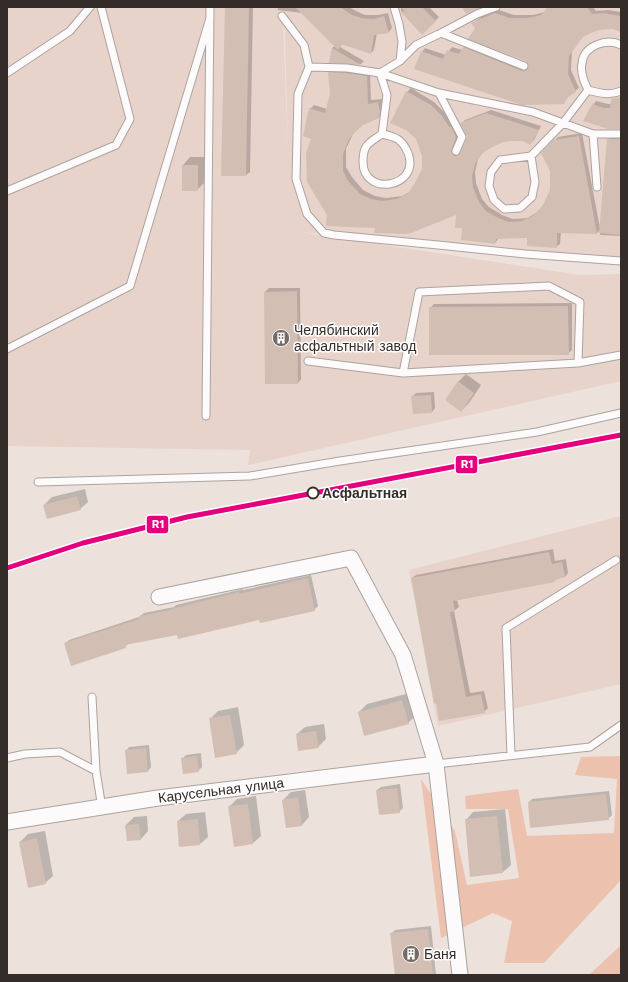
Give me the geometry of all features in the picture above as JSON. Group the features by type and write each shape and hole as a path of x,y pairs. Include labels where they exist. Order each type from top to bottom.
{"street":[{"path":"159,597 351,558 403,655 436,764 460,975"},
{"name":"Карусельная улица","path":"7,822 158,798 436,764"}],"lane":[{"path":"7,73 70,31 90,7"},
{"path":"7,191 116,145 130,119 101,7"},
{"path":"206,416 210,7"},
{"path":"380,72 400,61 416,45 441,33 479,10 496,7"},
{"path":"391,8 399,24 402,42 400,61"},
{"path":"282,16 304,45 309,67 298,94 296,179 307,214 324,233 525,254 621,261"},
{"path":"7,349 130,286 210,18"},
{"path":"441,33 524,66"},
{"path":"588,90 583,78 582,62 588,51 599,43 614,42 621,45"},
{"path":"309,67 347,68 380,72 439,93 533,112 592,134 621,134"},
{"path":"380,72 387,95 382,134 367,144 363,154 363,169 368,178 376,183 392,184 402,180 409,169 410,158 405,146 397,138 382,134"},
{"path":"588,90 603,94 621,91"},
{"path":"531,156 535,182 532,197 520,208 504,208 494,200 489,186 491,172 500,160 531,156 563,124 588,90"},
{"path":"439,93 462,137 456,150"},
{"path":"592,134 597,187"},
{"path":"403,373 418,292 549,286 580,302 578,363"},
{"path":"308,361 403,373 578,363 621,355"},
{"path":"38,482 250,476 537,432 621,413"},
{"path":"511,755 506,628 616,560"},
{"path":"92,697 96,771 102,808"},
{"path":"436,764 590,747 621,725"},
{"path":"7,758 25,754 60,752 96,771"}],"shaded area":[{"path":"7,7 621,7 621,259 300,232 580,275 621,274 621,381 248,465 250,450 7,446","holes":["283,26 285,33 288,148"]},
{"path":"621,516 621,684 438,726 409,570"},
{"path":"621,756 621,880 544,963 504,963 512,921 493,913 441,938 421,779 455,831 467,885 519,878 508,809 466,809 465,796 518,789 527,836 614,833 617,779 575,775 581,757"},
{"path":"621,945 621,975 589,975"}],"building":[{"path":"225,7 249,7 246,176 221,176"},
{"path":"295,7 340,7 352,15 361,18 374,19 384,16 389,33 374,35 371,54 341,44 338,50"},
{"path":"401,7 422,7 436,21 422,35 401,12 405,11"},
{"path":"462,7 479,7 480,8 466,14"},
{"path":"548,7 587,7 592,14 603,13 621,16 621,32 613,29 599,30 591,33 583,37 569,56 568,74 576,92 567,98 564,104 522,105 414,69 421,51 443,59 447,50 459,54 463,47 522,71 527,70 529,66 526,61 468,39 475,28 471,23 495,13 510,18 528,18 541,15"},
{"path":"332,48 361,65 329,63"},
{"path":"328,72 367,76 368,104 378,102 380,112 379,118 363,125 356,131 349,139 343,154 343,171 348,181 360,194 371,199 382,201 397,199 408,193 422,169 422,156 416,139 406,130 390,123 406,91 431,105 442,116 449,127 451,127 456,137 451,151 454,156 459,155 467,137 460,123 486,113 539,130 530,145 523,141 503,142 481,154 475,164 472,176 473,187 479,202 486,211 509,222 522,221 534,215 543,205 550,190 550,171 541,153 553,140 579,136 597,234 557,233 557,248 527,246 527,238 496,239 495,244 461,240 462,228 455,228 456,215 405,234 374,233 375,228 326,226 327,215 307,182 306,153 311,139 303,136 309,108 325,113 330,94"},
{"path":"621,97 621,129 608,129 583,121 592,104 604,108 610,108 611,99"},
{"path":"607,139 621,139 621,235 599,233"},
{"path":"182,165 198,165 198,191 182,191"},
{"name":"Челябинский асфальтный завод","path":"297,291 298,384 265,384 264,292"},
{"path":"568,306 569,355 429,355 429,307"},
{"path":"458,381 474,393 461,412 445,400"},
{"path":"431,395 432,413 413,414 411,396"},
{"path":"77,496 81,510 47,519 43,505"},
{"path":"549,552 552,564 562,562 565,577 555,580 555,582 453,601 455,611 450,612 466,697 481,694 485,713 439,721 436,703 434,704 411,578"},
{"path":"308,578 315,611 260,623 259,620 178,639 177,635 125,645 126,648 71,666 64,643 139,619 139,616 171,610 239,592 239,594"},
{"path":"402,700 409,724 364,736 358,712"},
{"path":"230,715 237,754 215,758 209,718"},
{"path":"316,731 319,748 298,751 296,734"},
{"path":"146,748 148,772 127,774 125,750"},
{"path":"197,756 199,772 183,774 181,758"},
{"path":"397,788 400,813 379,815 376,790"},
{"path":"606,794 609,820 530,828 528,802"},
{"path":"298,797 302,826 286,828 282,800"},
{"path":"248,804 253,844 234,847 228,806"},
{"path":"497,816 503,873 470,877 465,819"},
{"path":"198,819 200,845 179,847 177,821"},
{"path":"139,824 141,840 127,841 125,825"},
{"path":"37,838 46,884 28,888 19,842"},
{"name":"Баня","path":"428,929 433,975 395,975 390,933"}],"transit line":[{"name":"R1","path":"7,568 83,543 187,517 621,435"}],"place":[{"name":"Челябинский асфальтный завод","path":"281,338"},
{"name":"Асфальтная","path":"313,493"},
{"name":"Баня","path":"411,954"}]}
